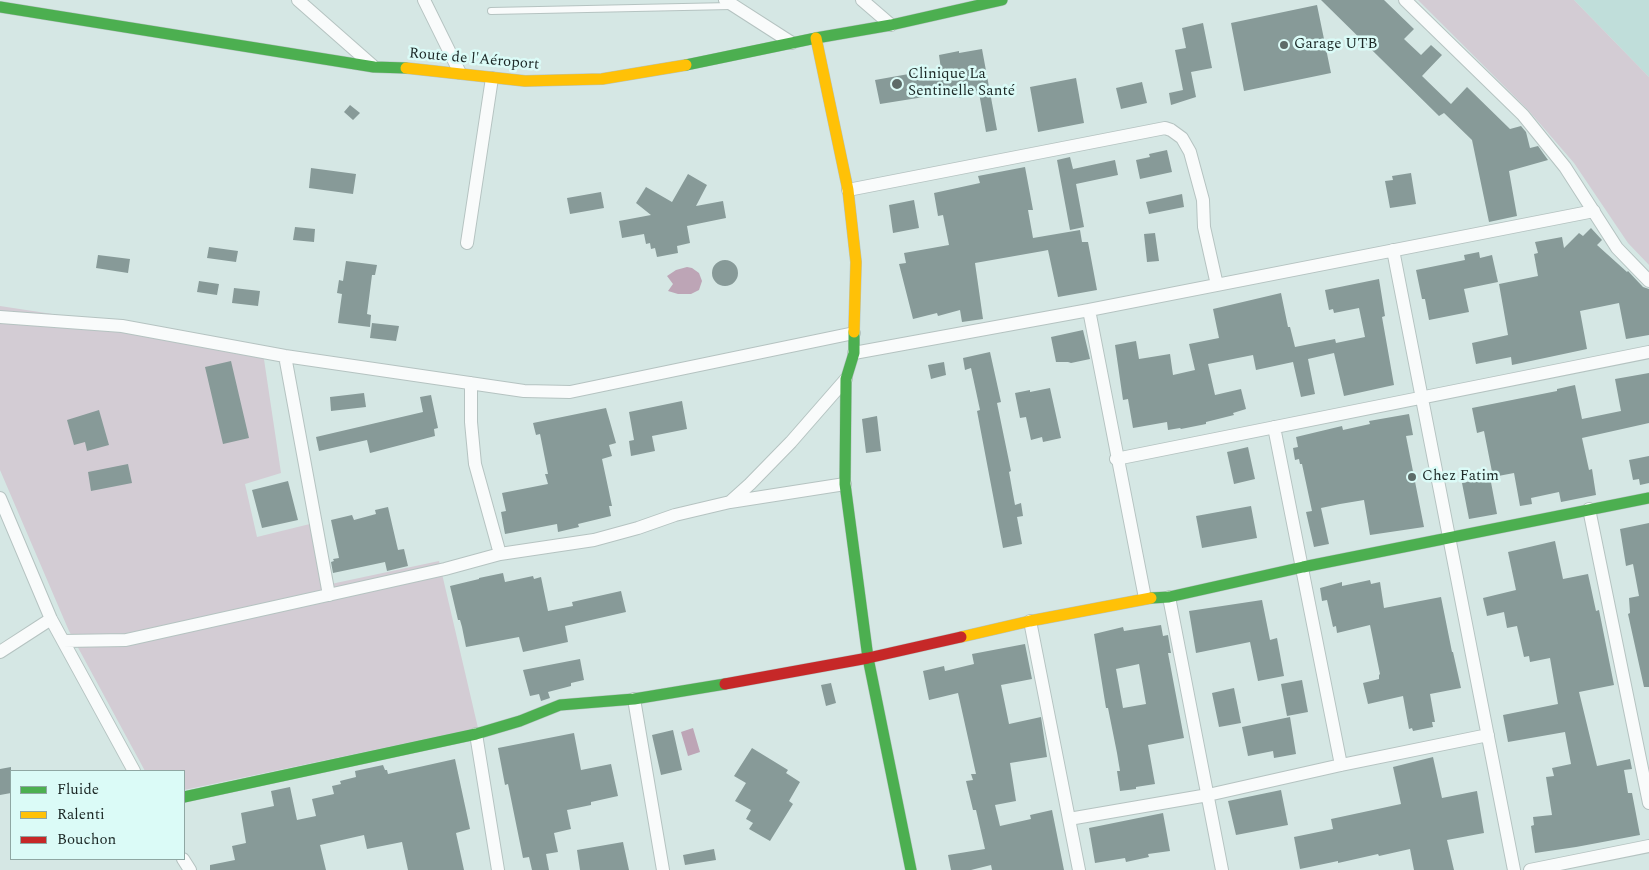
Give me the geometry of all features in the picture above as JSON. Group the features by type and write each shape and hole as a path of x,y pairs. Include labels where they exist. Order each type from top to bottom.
{"street":[{"path":"298,0 374,67"},
{"path":"424,0 460,73"},
{"path":"862,0 891,25"},
{"name":"Route de l'Aéroport","path":"0,7 374,67 460,73 525,81 602,79 678,67 816,38 891,25 1002,0"},
{"path":"1405,0 1523,115 1565,167 1617,248 1649,280"},
{"path":"728,3 792,43"},
{"path":"816,38 848,190 856,262 854,353 846,379 845,484 868,658 911,870"},
{"path":"467,243 492,78"},
{"path":"848,190 1165,128 1182,138 1190,152 1203,200 1204,227 1217,285"},
{"path":"854,353 1089,310 1594,211"},
{"path":"1394,250 1421,398 1514,870"},
{"path":"1089,310 1116,458 1145,598"},
{"path":"0,317 122,326 285,356 524,391 570,392 854,333"},
{"path":"1116,458 1649,352"},
{"path":"285,356 329,595"},
{"path":"730,502 792,442 846,379"},
{"path":"471,383 471,422 475,464 500,554"},
{"path":"1274,427 1341,765"},
{"path":"63,640 126,640 445,569 500,554 594,540 638,528 675,515 730,502 845,484"},
{"path":"0,498 51,619 133,770"},
{"path":"185,797 476,734 520,721 560,705 634,699 694,690 868,658 1030,621 1145,598 1169,597 1303,567 1649,498"},
{"path":"1589,509 1649,803"},
{"path":"1169,597 1222,870"},
{"path":"0,652 51,619"},
{"path":"1030,621 1079,870"},
{"path":"634,699 663,870"},
{"path":"476,734 498,870"},
{"path":"1069,819 1208,795 1488,735"},
{"path":"1530,870 1649,846"}],"lane":[{"path":"491,11 728,3"}],"shaded area":[{"path":"1418,0 1574,0 1649,77 1649,265 1628,243 1574,163 1529,111"},
{"path":"1574,0 1649,0 1649,77"},
{"path":"687,267 699,273 702,281 699,290 691,294 678,294 668,291 673,284 667,276 676,270"},
{"path":"0,306 262,346 281,473 245,484 257,537 318,522 331,584 439,561 478,728 185,790 185,770 144,770 69,631 0,470"},
{"path":"693,728 700,752 688,756 681,732"}],"building":[{"path":"1321,0 1384,0 1414,29 1404,39 1421,55 1431,45 1442,55 1422,76 1451,104 1467,87 1510,129 1521,126 1526,132 1530,148 1538,146 1548,160 1509,171 1517,216 1489,222 1472,140 1444,113 1439,116"},
{"path":"1317,5 1331,73 1244,91 1231,23"},
{"path":"1203,23 1212,68 1191,72 1196,97 1171,105 1169,93 1183,90 1175,50 1186,48 1182,28"},
{"path":"982,49 997,130 986,132 979,93 959,98 956,87 923,95 924,97 880,104 875,80 941,69 939,55"},
{"path":"1076,78 1084,123 1038,132 1030,87"},
{"path":"1142,82 1147,103 1121,109 1116,88"},
{"path":"350,105 360,113 353,120 344,112"},
{"path":"1167,150 1172,172 1140,179 1136,160 1150,157 1149,154"},
{"path":"1070,157 1073,169 1115,160 1118,175 1076,184 1084,227 1070,230 1057,160"},
{"path":"1025,167 1033,210 1028,210 1033,238 1080,230 1082,242 1088,242 1097,290 1058,297 1048,250 975,263 983,319 962,322 960,310 938,316 937,313 913,319 899,264 906,263 904,253 949,245 943,215 938,216 934,193 980,183 978,176"},
{"path":"311,168 356,174 353,194 309,188"},
{"path":"1411,173 1416,204 1390,208 1385,181 1393,180 1392,176"},
{"path":"688,174 707,185 696,206 723,201 726,218 687,226 690,243 677,246 678,253 657,257 655,248 651,249 650,243 646,244 644,234 622,238 619,221 651,215 636,203 646,187 672,202"},
{"path":"601,192 604,208 570,214 567,198"},
{"path":"1182,194 1184,207 1149,214 1146,202"},
{"path":"914,200 919,228 893,233 889,205"},
{"path":"295,227 315,229 314,242 293,240"},
{"path":"1591,228 1602,240 1597,245 1628,271 1643,287 1649,289 1649,335 1626,339 1619,303 1580,311 1587,349 1512,365 1511,357 1476,364 1472,343 1508,335 1499,284 1538,276 1534,254 1538,253 1535,242 1562,237 1564,248 1579,233 1583,236"},
{"path":"1155,233 1159,261 1147,262 1144,234"},
{"path":"209,247 238,251 236,262 207,258"},
{"path":"1479,252 1480,258 1492,255 1498,282 1464,289 1469,312 1429,320 1416,270 1465,260 1464,255"},
{"path":"98,255 130,259 128,273 96,268"},
{"path":"725,260 734,264 738,273 734,282 725,286 716,282 712,273 716,264"},
{"path":"346,261 377,265 375,275 372,275 367,314 371,315 370,327 338,323 342,294 337,293 339,280 343,281"},
{"path":"1379,279 1385,316 1382,317 1394,385 1344,396 1334,353 1308,359 1315,394 1301,397 1293,362 1256,370 1253,355 1208,364 1215,395 1241,389 1246,409 1233,413 1234,415 1206,422 1206,424 1181,429 1168,430 1167,422 1133,428 1128,399 1123,400 1115,345 1136,341 1139,359 1170,354 1173,375 1195,370 1189,344 1219,338 1213,309 1281,293 1288,327 1290,327 1295,347 1335,339 1336,343 1365,337 1359,308 1334,313 1333,309 1329,310 1325,290"},
{"path":"199,281 219,284 217,295 197,292"},
{"path":"234,288 260,291 258,306 232,303"},
{"path":"372,323 399,326 396,341 370,338"},
{"path":"1083,330 1090,359 1071,363 1056,362 1051,337"},
{"path":"990,352 1001,402 997,403 1011,471 1009,472 1015,505 1021,503 1023,516 1017,517 1022,544 1003,548 977,411 980,410 971,368 965,370 963,358"},
{"path":"231,361 249,438 223,444 205,367"},
{"path":"944,362 946,375 931,379 928,365"},
{"path":"1649,373 1649,423 1582,438 1589,470 1592,469 1596,495 1561,502 1559,492 1531,498 1532,504 1520,506 1514,473 1493,477 1484,431 1477,433 1472,408 1557,391 1557,389 1575,385 1582,419 1621,411 1615,379"},
{"path":"1050,388 1061,438 1043,442 1042,437 1031,440 1026,417 1020,418 1015,393"},
{"path":"364,393 366,407 331,411 330,397"},
{"path":"431,395 438,428 434,429 435,436 370,453 367,440 319,451 316,437 423,412 420,397"},
{"path":"682,401 687,429 652,436 655,451 631,456 629,441 634,440 629,412"},
{"path":"606,408 616,443 609,445 612,456 602,459 612,506 609,506 611,516 578,524 579,527 558,532 557,524 505,534 501,512 506,511 502,493 548,484 545,474 548,474 540,434 536,435 533,423"},
{"path":"99,410 109,445 87,451 85,442 74,445 67,420"},
{"path":"1409,414 1413,435 1406,436 1424,527 1370,535 1364,500 1340,504 1321,508 1329,544 1314,547 1306,512 1312,511 1302,464 1300,464 1299,459 1295,460 1293,448 1298,447 1296,437 1342,426 1343,430 1370,424 1369,421"},
{"path":"877,416 881,451 866,453 862,419"},
{"path":"1248,447 1255,479 1234,484 1227,452"},
{"path":"1649,456 1649,483 1640,485 1639,479 1633,480 1629,460"},
{"path":"128,464 132,483 91,491 88,472"},
{"path":"1490,477 1497,514 1469,519 1462,483"},
{"path":"288,481 298,520 262,528 252,490"},
{"path":"1251,506 1257,538 1202,548 1196,516"},
{"path":"388,507 398,550 404,549 408,566 387,571 385,562 333,573 331,562 334,561 333,559 339,558 331,520 352,515 354,520 376,514 375,510"},
{"path":"1649,523 1649,687 1644,687 1628,614 1630,613 1629,598 1639,596 1633,564 1626,566 1620,529"},
{"path":"1555,541 1563,579 1588,574 1596,611 1599,610 1614,685 1579,692 1597,766 1630,759 1632,769 1624,770 1628,793 1632,793 1640,835 1535,853 1531,826 1534,825 1533,817 1552,815 1546,777 1554,776 1552,768 1571,764 1565,732 1508,742 1503,715 1558,704 1550,658 1530,662 1529,656 1524,657 1517,626 1507,628 1504,612 1487,616 1483,598 1516,590 1508,552"},
{"path":"503,573 505,582 533,576 534,579 541,577 548,611 573,606 572,602 621,591 626,612 565,626 568,642 523,652 519,637 466,647 450,586"},
{"path":"1370,580 1371,584 1380,582 1384,608 1441,597 1461,688 1430,694 1435,722 1432,722 1433,727 1413,731 1412,728 1409,729 1403,696 1368,704 1363,683 1379,679 1380,674 1370,625 1337,633 1336,626 1333,627 1327,600 1322,601 1320,588 1342,582 1342,586"},
{"path":"1262,600 1270,640 1277,638 1284,676 1258,681 1250,642 1196,653 1189,611"},
{"path":"1161,625 1163,636 1168,635 1171,653 1168,653 1184,738 1148,745 1155,784 1120,791 1117,771 1120,771 1108,708 1106,708 1094,634 1123,627 1124,631","holes":["1139,664 1146,704 1123,708 1116,669"]},
{"path":"1025,644 1032,679 1001,685 1009,724 1041,717 1047,757 1010,763 1016,801 995,805 1000,826 1031,819 1030,815 1052,810 1064,870 992,870 991,865 971,870 951,870 948,855 985,849 976,810 973,810 966,781 973,780 971,774 976,774 958,693 929,700 923,671 944,666 945,671 974,664 972,654"},
{"path":"580,659 584,680 571,683 571,686 548,692 550,698 541,701 539,694 530,696 523,670"},
{"path":"1302,680 1308,712 1287,716 1281,684"},
{"path":"831,683 836,703 826,706 821,685"},
{"path":"1234,688 1241,723 1219,727 1212,693"},
{"path":"1290,717 1296,754 1274,758 1273,751 1248,756 1242,727"},
{"path":"673,730 682,770 661,775 652,735"},
{"path":"574,733 581,770 611,764 618,796 591,802 591,805 567,810 571,829 554,833 558,852 546,854 549,870 532,870 529,857 523,858 508,784 505,785 498,748"},
{"path":"752,748 788,770 786,773 800,782 789,801 793,804 770,841 749,829 753,823 746,819 751,810 735,801 746,783 734,776"},
{"path":"1433,757 1442,798 1477,791 1484,833 1447,840 1454,870 1414,870 1410,849 1300,869 1294,837 1333,829 1331,819 1401,804 1393,767"},
{"path":"455,759 470,829 456,833 464,870 408,870 402,842 367,849 364,835 320,845 326,870 210,870 210,865 235,860 232,846 246,843 241,813 274,806 271,791 290,787 297,820 316,816 312,799 334,794 332,786 341,784 340,781 356,777 355,771 383,765 388,774"},
{"path":"11,767 10,793 0,795 0,769"},
{"path":"1281,790 1288,825 1236,835 1228,801"},
{"path":"1163,813 1170,851 1148,854 1149,857 1126,862 1125,858 1095,863 1089,828"},
{"path":"623,842 629,870 580,870 577,850"},
{"path":"714,849 716,860 685,865 683,855"}],"traffic: fast":[{"path":"686,65 816,38 891,25 1002,0"},
{"path":"0,7 374,67 406,68"},
{"path":"854,332 854,353 846,379 845,484 868,658 911,870"},
{"path":"1151,598 1169,597 1303,567 1649,498"},
{"path":"185,797 476,734 520,721 560,705 634,699 725,684"}],"traffic: slow":[{"path":"816,38 848,190 856,262 854,332"},
{"path":"406,68 525,81 602,79 686,65"},
{"path":"961,637 1030,621 1151,598"}],"traffic: jam":[{"path":"725,684 868,658 961,637"}],"place":[{"name":"Garage UTB","path":"1284,45"},
{"name":"Clinique La Sentinelle Santé","path":"897,84"},
{"name":"Chez Fatim","path":"1412,477"}]}
